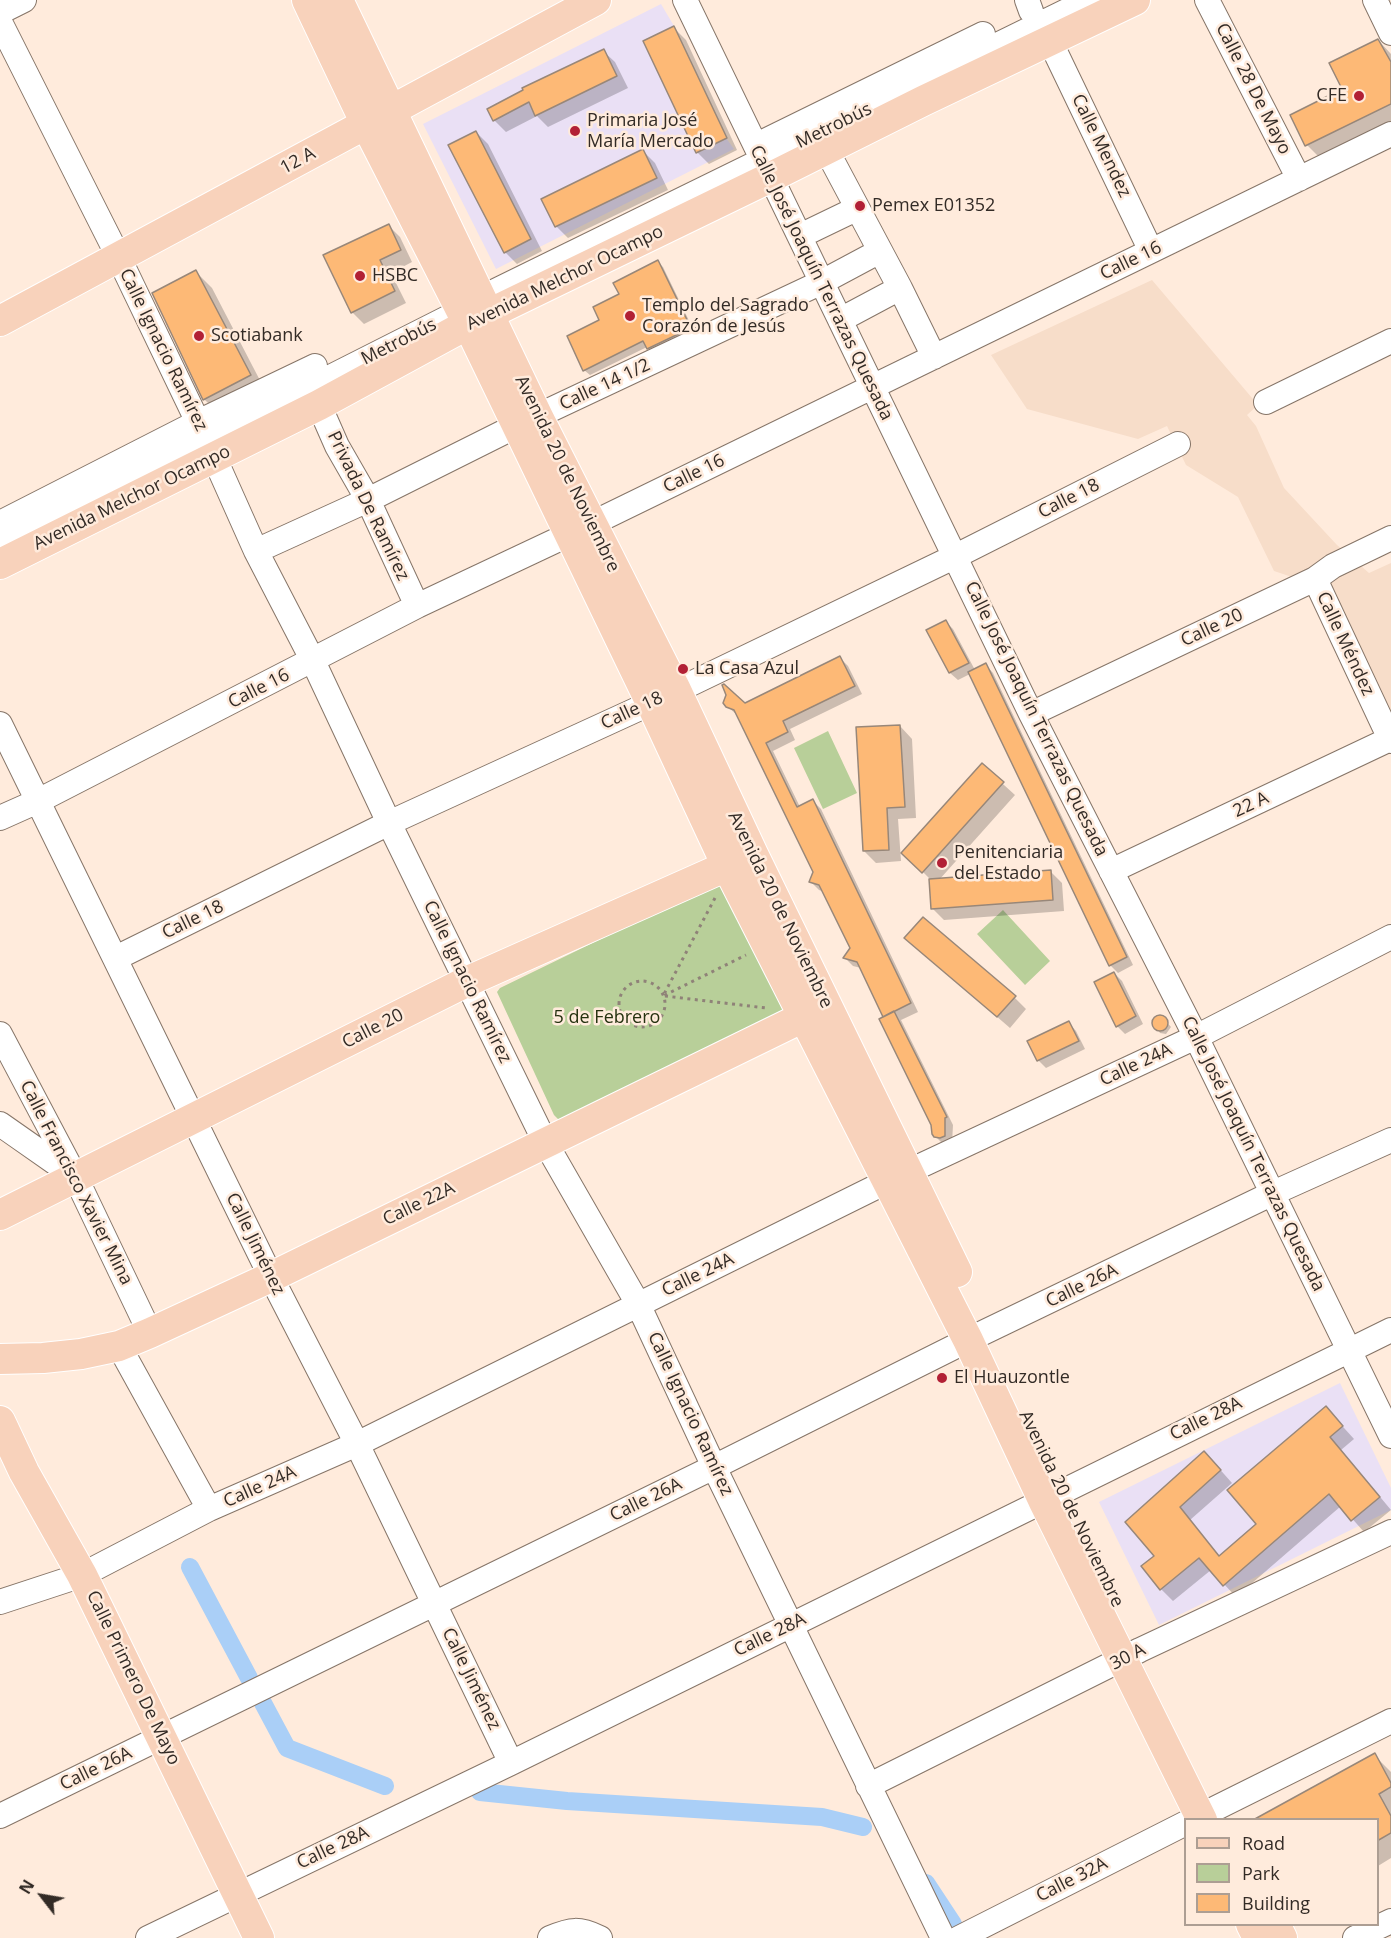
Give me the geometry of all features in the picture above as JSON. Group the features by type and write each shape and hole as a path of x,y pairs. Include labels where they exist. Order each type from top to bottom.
{"main road":[{"name":"Avenida 20 de Noviembre","path":"307,0 379,118 663,697 733,871 816,1011 1132,1655 1204,1817"},
{"name":"Avenida 20 de Noviembre","path":"338,0 379,118"},
{"name":"12 A","path":"0,321 596,0"},
{"name":"Avenida Melchor Ocampo","path":"0,564 206,440 319,405 471,306 763,161 826,150 1135,0"},
{"name":"Calle 20","path":"0,1215 466,982 733,871"},
{"name":"Calle 22A","path":"0,1359 81,1354 119,1346 150,1333 271,1277 816,1011"},
{"name":"Calle Primero De Mayo","path":"0,1421 24,1472 82,1575 260,1938"}],"street":[{"path":"0,12 24,0"},
{"name":"Calle José Joaquín Terrazas Quesada","path":"685,0 1031,714 1196,1037 1391,1436"},
{"name":"Metrobús","path":"763,161 1089,0"},
{"name":"Calle 28 De Mayo","path":"1207,0 1299,179"},
{"path":"1375,0 1391,33"},
{"name":"Avenida Melchor Ocampo","path":"763,161 1037,4"},
{"name":"Calle Ignacio Ramírez","path":"0,22 119,258 256,550 314,661 389,823 545,1142 638,1304 714,1467 943,1938"},
{"name":"Calle Mendez","path":"1050,41 1151,251"},
{"name":"Calle 16","path":"0,818 314,661 417,606 580,530 1391,134"},
{"path":"826,150 934,357"},
{"path":"800,236 856,209"},
{"name":"Calle 14 1/2","path":"256,550 368,500 822,282 880,251"},
{"path":"840,320 900,288"},
{"name":"Avenida Melchor Ocampo","path":"0,523 206,440 471,306"},
{"path":"1266,402 1391,341"},
{"name":"Privada De Ramírez","path":"319,405 337,446 368,500 417,606"},
{"path":"0,543 206,440"},
{"name":"Calle 18","path":"116,958 389,823 663,697 956,556 1178,444"},
{"name":"Calle 20","path":"1031,714 1315,579 1333,566 1391,538"},
{"name":"Calle Méndez","path":"1315,579 1391,740"},
{"name":"Calle Jiménez","path":"0,724 271,1277 357,1444 512,1763"},
{"name":"22 A","path":"1111,871 1391,740"},
{"name":"Calle 24A","path":"0,1602 82,1575 209,1509 357,1444 898,1177 1196,1037 1391,937"},
{"name":"Calle Francisco Xavier Mina","path":"0,1034 75,1176 150,1333"},
{"path":"0,1124 75,1176"},
{"name":"Calle 26A","path":"0,1816 977,1336 1271,1194 1391,1140"},
{"name":"Calle 28A","path":"148,1938 237,1893 512,1763 1391,1330"},
{"path":"119,1346 209,1509"},
{"name":"30 A","path":"868,1786 1132,1655 1391,1532"},
{"name":"Calle 32A","path":"1204,1817 1391,1721"},
{"name":"Calle 32A","path":"959,1938 1184,1827"},
{"path":"1355,1938 1391,1921"},
{"path":"551,1937 574,1930 585,1931 600,1938"}],"path":[{"path":"733,871 663,996 663,1011 654,1024 639,1027 632,1025 621,1014 619,999 622,992 632,983 640,981 654,984 663,996 774,1009"},
{"path":"663,996 748,954"}],"shaded area":[{"name":"Primaria José María Mercado","path":"661,4 674,26 726,138 734,149 496,269 423,124"},
{"path":"1152,280 1258,405 1247,415 1256,426 1284,488 1337,545 1369,573 1391,563 1391,713 1331,590 1274,571 1238,497 1186,465 1167,426 1138,439 1027,409 991,355"},
{"path":"1340,1383 1391,1488 1391,1510 1159,1625 1099,1502"}],"green space":[{"path":"828,731 857,793 823,809 794,748"},
{"name":"5 de Febrero","path":"724,881 785,1010 559,1120 554,1115 497,992 500,988"},
{"path":"1003,910 1050,961 1025,985 977,934"}],"building":[{"path":"674,26 727,138 696,153 643,41"},
{"name":"CFE","path":"1378,39 1391,62 1391,104 1305,146 1290,115 1342,89 1329,63"},
{"path":"604,49 617,76 535,116 529,102 493,121 487,109 523,90 522,88"},
{"path":"476,131 531,239 504,253 448,145"},
{"path":"643,149 657,178 555,227 541,199"},
{"name":"HSBC","path":"389,224 401,250 380,260 395,291 351,313 323,255"},
{"name":"Templo del Sagrado Corazón de Jesús","path":"658,260 691,328 647,349 643,341 583,371 567,336 599,320 593,307 619,294 613,283"},
{"name":"Scotiabank","path":"196,270 251,375 203,400 152,293"},
{"path":"946,620 969,663 949,673 926,630"},
{"path":"840,656 855,686 783,721 788,732 766,743 797,807 813,799 911,1003 883,1017 857,962 843,958 850,948 819,885 809,882 813,872 734,710 723,703 726,695 722,685 724,684 745,703"},
{"path":"986,663 1127,957 1109,966 968,672"},
{"path":"900,725 905,807 887,808 889,850 863,851 856,727"},
{"path":"982,763 1004,782 922,873 901,853"},
{"path":"1051,870 1053,900 931,909 929,879"},
{"path":"923,917 1016,996 997,1017 904,938"},
{"path":"1114,972 1136,1016 1116,1027 1094,982"},
{"path":"894,1011 947,1117 945,1118 945,1136 940,1138 932,1134 931,1125 879,1019"},
{"path":"1160,1015 1166,1017 1168,1023 1166,1029 1160,1031 1154,1029 1152,1023 1154,1017"},
{"path":"1069,1021 1079,1041 1037,1061 1027,1041"},
{"path":"1326,1406 1343,1426 1330,1437 1380,1497 1351,1521 1329,1494 1223,1586 1199,1558 1160,1590 1141,1566 1154,1556 1125,1522 1204,1451 1221,1470 1180,1507 1219,1556 1256,1524 1227,1490"},
{"path":"1375,1753 1391,1783 1391,1787 1379,1794 1391,1816 1391,1833 1379,1840 1379,1818 1257,1818"}],"waterway":[{"path":"190,1567 249,1678"},
{"path":"263,1703 287,1748 385,1786"},
{"path":"480,1792 567,1801 822,1817 863,1827"},
{"path":"926,1883 953,1924"}],"place":[{"name":"CFE","path":"1359,96"},
{"name":"Primaria José María Mercado","path":"575,131"},
{"name":"Pemex E01352","path":"860,206"},
{"name":"HSBC","path":"360,276"},
{"name":"Templo del Sagrado Corazón de Jesús","path":"630,316"},
{"name":"Scotiabank","path":"199,336"},
{"name":"La Casa Azul","path":"683,669"},
{"name":"Penitenciaria del Estado","path":"942,863"},
{"name":"El Huauzontle","path":"942,1378"}]}
